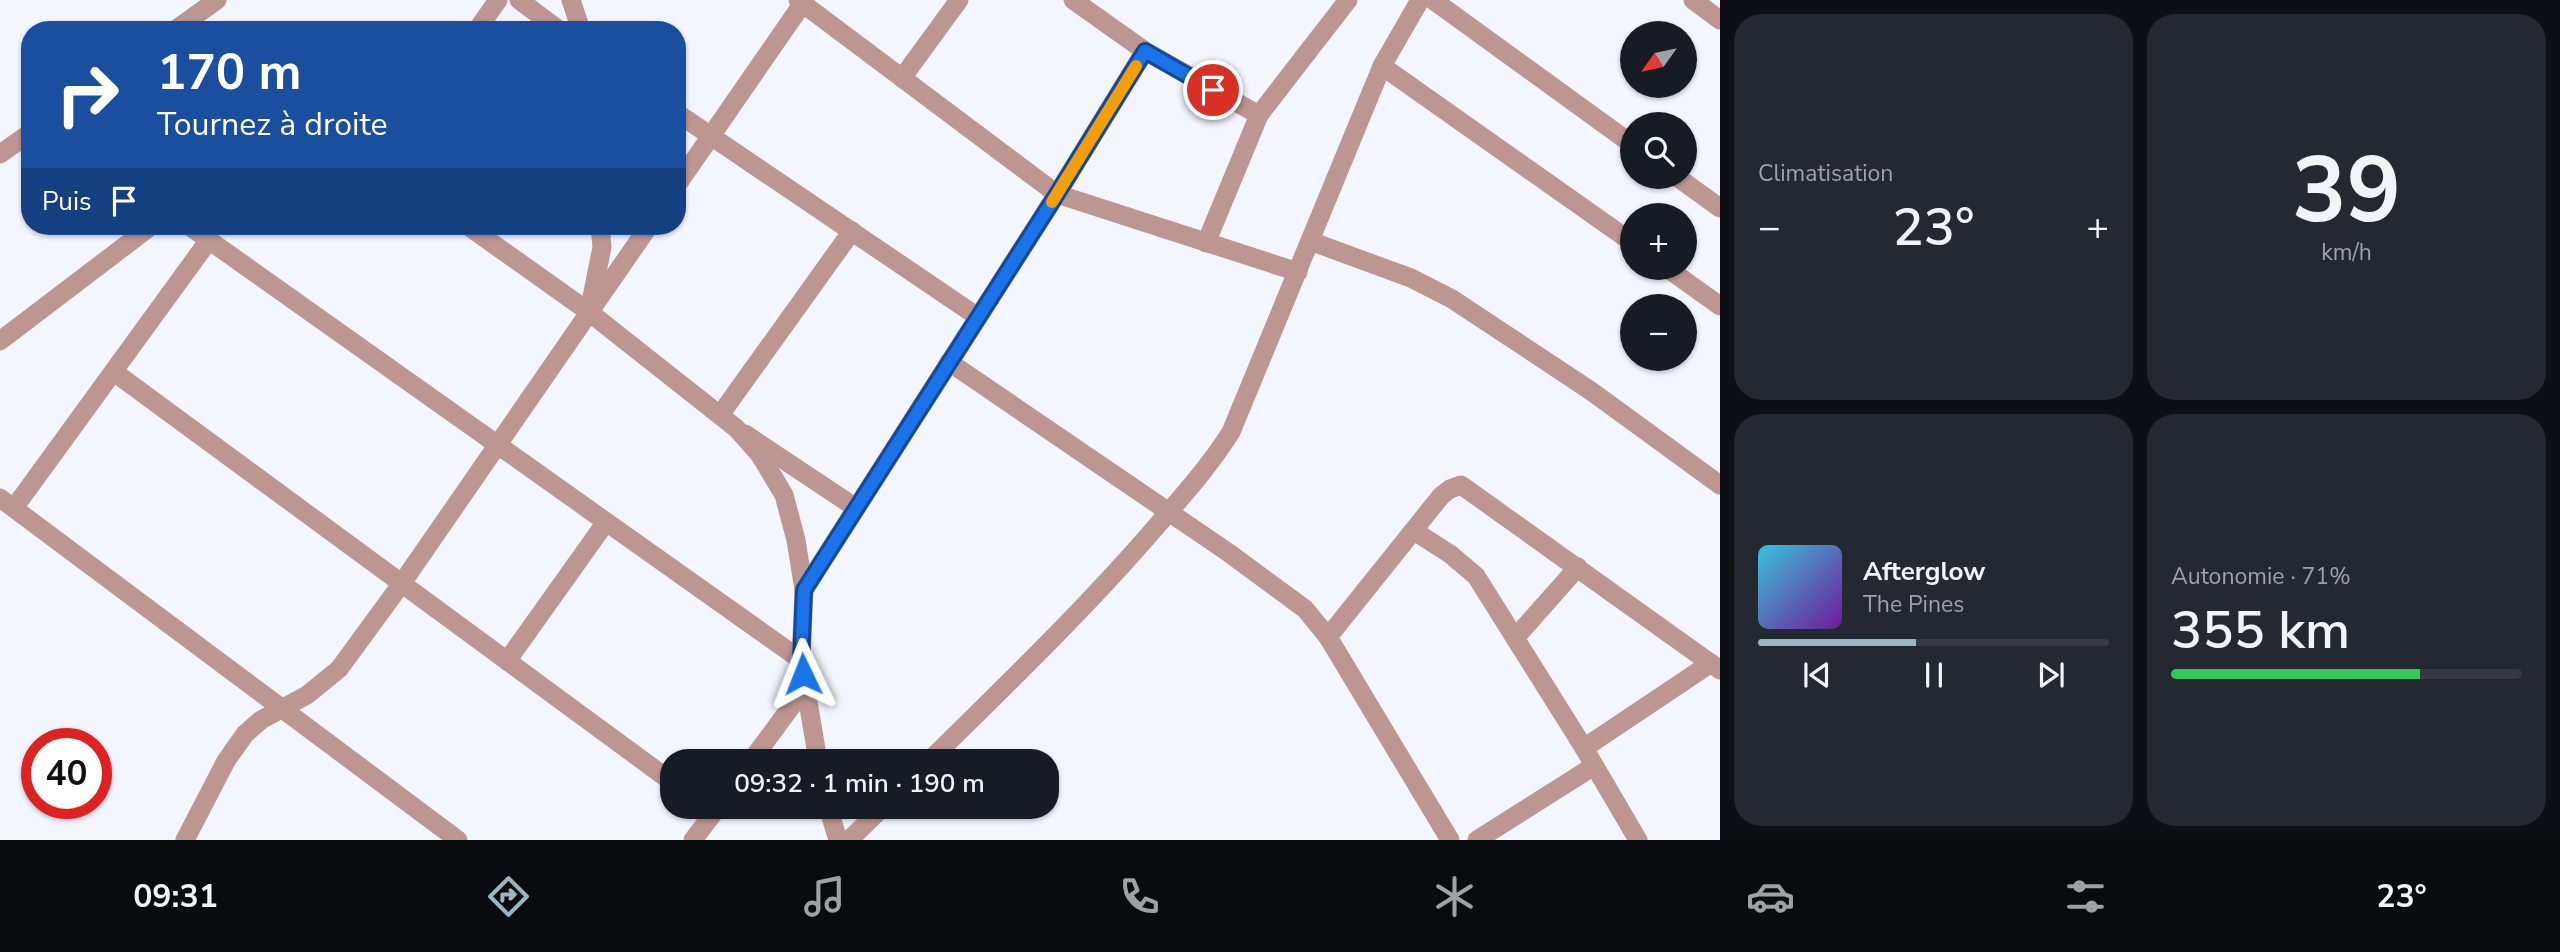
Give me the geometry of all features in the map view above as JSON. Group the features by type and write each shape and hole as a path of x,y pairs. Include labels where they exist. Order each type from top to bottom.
{"street":[{"path":"188,21 217,0"},
{"path":"483,21 498,0"},
{"path":"519,0 547,21"},
{"path":"571,0 578,21"},
{"path":"902,78 959,0"},
{"path":"1073,0 1145,51 1259,115"},
{"path":"1206,243 1259,115 1348,0"},
{"path":"941,749 1052,640 1210,465 1231,432 1381,66 1420,0"},
{"path":"1433,0 1620,136"},
{"path":"1693,0 1720,20"},
{"path":"686,172 802,1 1057,194 1298,272"},
{"path":"804,590 1145,51"},
{"path":"1381,66 1620,234"},
{"path":"686,119 978,317"},
{"path":"3,147 21,138"},
{"path":"1694,189 1720,208"},
{"path":"720,415 852,231"},
{"path":"0,341 139,235"},
{"path":"202,235 801,660"},
{"path":"481,235 589,312 736,428 856,508"},
{"path":"589,312 602,247 601,235"},
{"path":"185,840 226,761 245,734 261,720 307,695 339,669 402,583 643,235"},
{"path":"209,240 114,372 7,503 458,840"},
{"path":"1310,241 1410,278 1452,299 1591,391 1720,485"},
{"path":"1684,280 1720,306"},
{"path":"949,362 1170,511 1305,609 1328,638 1450,840"},
{"path":"114,372 660,773"},
{"path":"736,428 760,455 784,495 796,540 804,590 801,660 816,749"},
{"path":"1328,638 1441,496 1461,485 1715,666 1584,748"},
{"path":"507,661 606,522"},
{"path":"1414,531 1450,554 1476,576 1638,840"},
{"path":"1515,638 1578,567"},
{"path":"760,749 805,688"},
{"path":"1478,840 1594,766"},
{"path":"693,840 706,819"},
{"path":"832,819 838,840"},
{"path":"849,840 871,819"}],"slow traffic":[{"path":"1052,202 1136,66"}],"route":[{"path":"803,674 801,660 804,590 1145,51 1213,90"}]}
